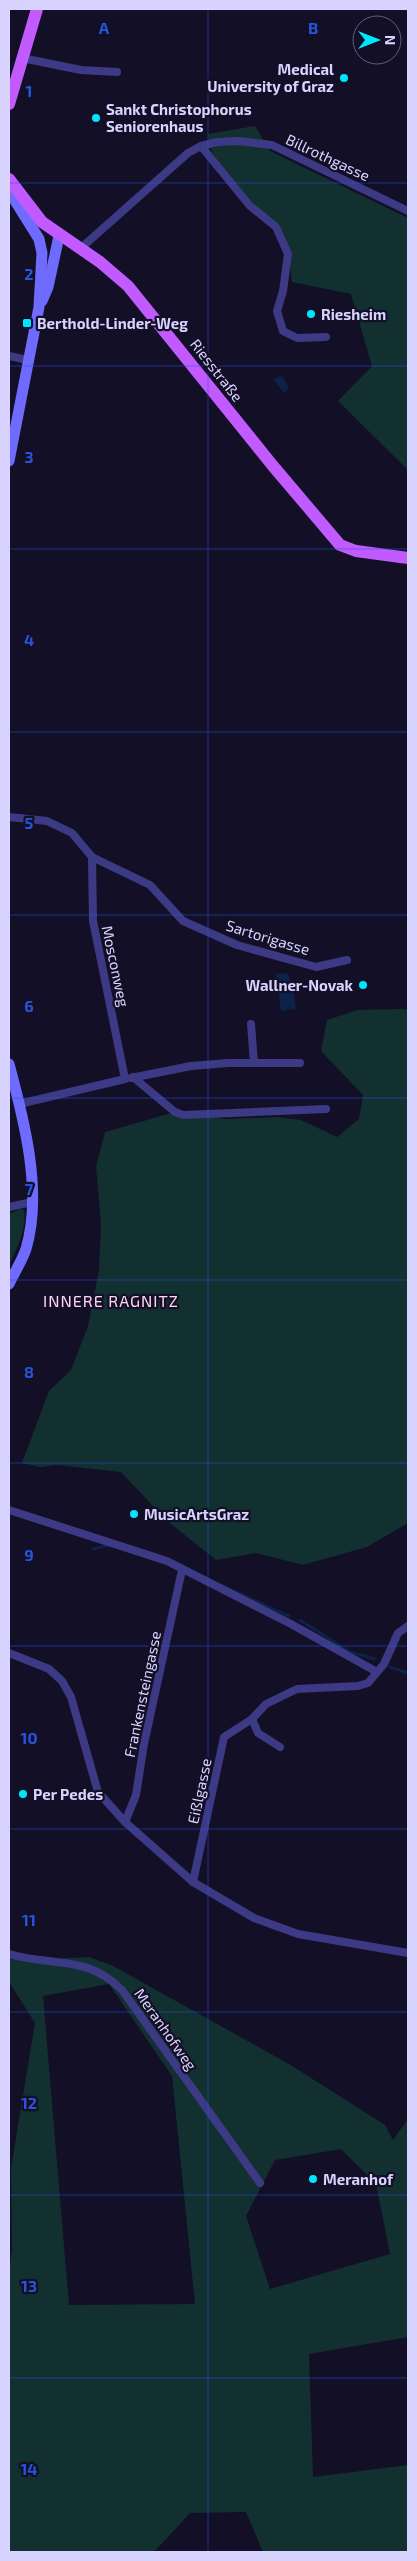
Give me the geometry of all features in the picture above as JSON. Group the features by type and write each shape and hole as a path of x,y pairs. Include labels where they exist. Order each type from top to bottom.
{"main road":[{"path":"9,104 37,9"},
{"path":"11,182 14,199 35,231 42,249"},
{"name":"Riesstraße","path":"11,182 31,210 57,234 80,248 135,293 272,466 340,545 356,551 408,558"},
{"path":"9,461 39,307 42,249 45,240 57,234"},
{"path":"39,307 48,287 57,234"},
{"path":"9,1064 30,1158 32,1202 25,1250 9,1284"}],"street":[{"path":"22,58 81,70 117,72"},
{"name":"Billrothgasse","path":"80,248 188,153 201,146 238,141 272,146 408,211"},
{"path":"201,146 250,206 276,227 288,254 283,291 277,311 283,331 297,338 326,337"},
{"path":"9,356 28,360"},
{"name":"Sartorigasse","path":"9,817 47,821 72,834 92,856 150,885 183,921 237,945 316,967 347,960"},
{"name":"Mosconweg","path":"92,856 92,921 129,1078"},
{"path":"252,1024 254,1063"},
{"path":"19,1104 129,1078 191,1066 254,1063 300,1064"},
{"path":"129,1078 175,1112 183,1115 326,1109"},
{"path":"9,1206 32,1202"},
{"path":"9,1510 149,1554 291,1624 377,1672"},
{"name":"Frankensteingasse","path":"125,1822 136,1795 144,1744 182,1570"},
{"name":"Eißlgasse","path":"193,1882 224,1737 252,1719 266,1704 297,1689 358,1686 368,1683 384,1664 398,1633 408,1626"},
{"path":"9,1653 49,1669 62,1681 71,1697 98,1792 125,1822 193,1882 254,1918 298,1934 408,1952"},
{"path":"252,1719 258,1733 280,1747"},
{"name":"Meranhofweg","path":"9,1954 36,1961 92,1968 108,1976 122,1990 260,2183"}],"green space":[{"path":"255,126 270,151 408,218 408,470 338,401 372,366 351,294 292,282 288,247 212,153 208,134"},
{"path":"357,1010 408,1010 408,1523 367,1547 303,1565 256,1553 216,1560 166,1520 121,1472 58,1465 40,1467 22,1463 49,1391 71,1370 88,1326 99,1270 101,1224 96,1167 105,1132 175,1112 226,1119 278,1117 301,1120 337,1137 359,1119 363,1095 321,1051 327,1020"},
{"path":"20,1209 24,1210 25,1217 23,1231 9,1265 9,1214"},
{"path":"9,1955 49,1959 89,1957 113,1966 289,2064 385,2125 393,2140 408,2119 408,2337 309,2354 313,2477 408,2465 408,2552 263,2552 246,2512 190,2513 154,2552 9,2552 11,2168 35,2023 9,1982","holes":["109,1984 172,2076 195,2304 69,2305 43,1996","341,2149 376,2184 390,2254 270,2289 246,2216 275,2160"]}],"water":[{"path":"280,376 283,377 289,388 284,393 274,380"},
{"path":"287,973 293,986 296,1009 281,1011 276,974"}],"waterway":[{"path":"93,1549 109,1545"},
{"path":"221,1585 289,1616"},
{"path":"300,1620 350,1652 375,1659"},
{"path":"390,1667 408,1673"}],"place":[{"name":"Medical University of Graz","path":"344,78"},
{"name":"Sankt Christophorus Seniorenhaus","path":"96,118"},
{"name":"Riesheim","path":"311,314"},
{"name":"Berthold-Linder-Weg","path":"27,323"},
{"name":"Wallner-Novak","path":"363,985"},
{"name":"MusicArtsGraz","path":"134,1514"},
{"name":"Per Pedes","path":"23,1794"},
{"name":"Meranhof","path":"313,2179"}],"district":[{"name":"INNERE RAGNITZ","path":"111,1300"}]}
